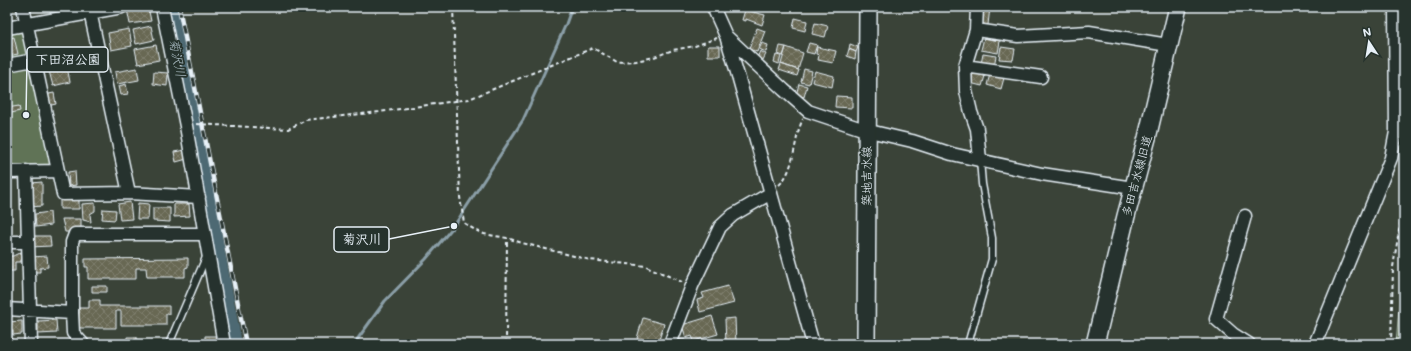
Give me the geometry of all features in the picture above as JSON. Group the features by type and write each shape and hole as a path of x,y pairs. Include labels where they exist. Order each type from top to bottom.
{"street":[{"path":"23,7 63,194 129,193 199,197"},
{"path":"7,28 90,10 122,7"},
{"path":"162,7 186,126 224,344"},
{"path":"713,7 726,36 813,344"},
{"name":"築地吉水線","path":"866,344 868,7"},
{"path":"978,7 976,30 965,66 966,91 970,112 977,129 980,160"},
{"name":"多田吉水線旧道","path":"1094,344 1147,138 1178,7"},
{"path":"1315,344 1391,158 1396,132 1395,7"},
{"path":"90,10 129,193"},
{"path":"976,30 1018,36 1089,32 1168,45"},
{"path":"726,36 808,111 867,131 912,141 952,154 1042,174 1133,188"},
{"path":"7,64 34,60"},
{"path":"965,66 1041,77"},
{"path":"26,171 30,344"},
{"path":"7,172 57,171"},
{"path":"670,344 692,286 720,227 734,215 771,193"},
{"path":"1245,216 1216,319 1231,339 1249,344"},
{"path":"82,344 73,333 72,242 75,234 204,234"},
{"path":"7,242 27,242"},
{"path":"7,309 72,313"}],"lane":[{"path":"968,344 992,259 992,238 982,184 980,160"},
{"path":"169,344 208,253"}],"path":[{"path":"453,7 460,197 464,222 474,230 484,234 507,238 590,260 646,266 692,286"},
{"path":"196,124 288,129 306,120 379,112 469,99 593,48 616,62 636,61 695,46 726,36"},
{"path":"771,193 784,180 790,167 802,120 808,111"},
{"path":"1391,344 1393,267 1404,200"},
{"path":"506,344 507,238"}],"green space":[{"path":"26,25 57,171 7,172 7,28"},
{"path":"1404,246 1404,344 1396,344"}],"building":[{"path":"148,7 151,21 130,24 127,9"},
{"path":"982,7 990,7 988,25 980,24"},
{"path":"745,10 765,15 762,25 746,19 746,21 742,20"},
{"path":"795,18 807,21 805,31 793,28"},
{"path":"815,23 828,26 825,37 812,34"},
{"path":"151,26 154,40 136,44 133,30"},
{"path":"757,28 765,31 757,52 749,49"},
{"path":"129,29 132,46 111,50 108,33"},
{"path":"14,37 18,54 7,56 7,39"},
{"path":"984,38 1000,41 998,53 981,50"},
{"path":"762,43 768,45 766,52 759,49"},
{"path":"809,43 817,45 814,54 806,52"},
{"path":"850,44 858,47 856,52 849,49"},
{"path":"156,45 159,60 138,64 135,49"},
{"path":"708,46 720,46 720,56 708,56"},
{"path":"780,46 786,47 783,56 778,54"},
{"path":"786,47 803,53 798,70 781,64"},
{"path":"817,47 836,51 833,63 818,60 819,55 816,54"},
{"path":"1001,47 1015,49 1013,60 999,59"},
{"path":"849,49 856,52 855,59 847,56"},
{"path":"760,51 766,54 763,60 757,58"},
{"path":"983,54 996,56 994,66 981,64"},
{"path":"776,55 781,56 779,64 774,62"},
{"path":"781,64 799,70 797,76 779,70"},
{"path":"67,67 70,82 53,86 49,71"},
{"path":"137,68 139,80 117,84 115,72"},
{"path":"804,69 812,71 809,84 801,82"},
{"path":"815,71 834,76 832,87 812,82"},
{"path":"154,72 168,73 167,86 153,84"},
{"path":"973,73 985,76 982,86 970,83"},
{"path":"990,74 1004,78 1001,89 987,85"},
{"path":"126,84 128,94 121,95 119,86"},
{"path":"799,84 807,86 804,97 796,95"},
{"path":"54,93 56,104 47,106 44,95"},
{"path":"836,96 852,97 852,108 835,107"},
{"path":"19,106 20,111 7,114 7,108"},
{"path":"185,150 187,159 176,162 174,152"},
{"path":"75,171 76,185 69,186 68,172"},
{"path":"42,182 42,206 31,207 31,183"},
{"path":"60,199 79,199 79,209 60,209"},
{"path":"130,202 132,219 120,220 118,204"},
{"path":"95,203 95,211 90,214 91,222 83,220 82,204"},
{"path":"138,203 149,204 148,219 137,219"},
{"path":"174,204 189,204 190,216 174,217"},
{"path":"153,208 170,208 170,222 153,221"},
{"path":"103,209 116,210 115,220 102,219"},
{"path":"50,212 51,225 36,227 35,214"},
{"path":"62,219 81,219 81,232 65,232"},
{"path":"29,236 50,236 51,246 30,247"},
{"path":"21,252 21,262 15,262 15,271 7,271 7,256 13,256"},
{"path":"47,256 48,267 40,268 40,272 33,272 31,257"},
{"path":"188,258 188,267 185,268 185,277 147,277 146,268 136,268 136,279 88,279 88,267 85,267 85,259"},
{"path":"92,286 107,286 107,292 92,292"},
{"path":"728,286 734,303 700,312 697,300 704,298 702,293"},
{"path":"89,300 100,300 100,306 169,306 169,314 166,314 166,325 121,325 121,311 116,311 116,328 79,328 79,308 89,308"},
{"path":"712,316 718,334 694,341 692,336 686,338 682,325"},
{"path":"643,318 664,324 658,343 637,338"},
{"path":"735,318 736,344 726,344 725,319"},
{"path":"56,320 57,333 38,334 38,321"},
{"path":"22,321 22,334 13,335 13,331 8,331 7,322"},
{"path":"7,333 12,333 11,342 7,342"},
{"path":"205,336 217,336 217,344 205,344"},
{"path":"127,337 137,337 137,342 151,342 151,344 113,344 127,343"},
{"path":"676,339 685,340 683,344 674,344"}],"waterway":[{"name":"菊沢川","path":"168,7 195,139 233,344"},
{"name":"菊沢川","path":"354,344 385,301 426,259 454,226 523,120 566,24 572,7"}],"railway":[{"path":"179,7 246,344"}],"place":[{"name":"下田沼公園","path":"26,115"},
{"name":"菊沢川","path":"454,226"}]}
